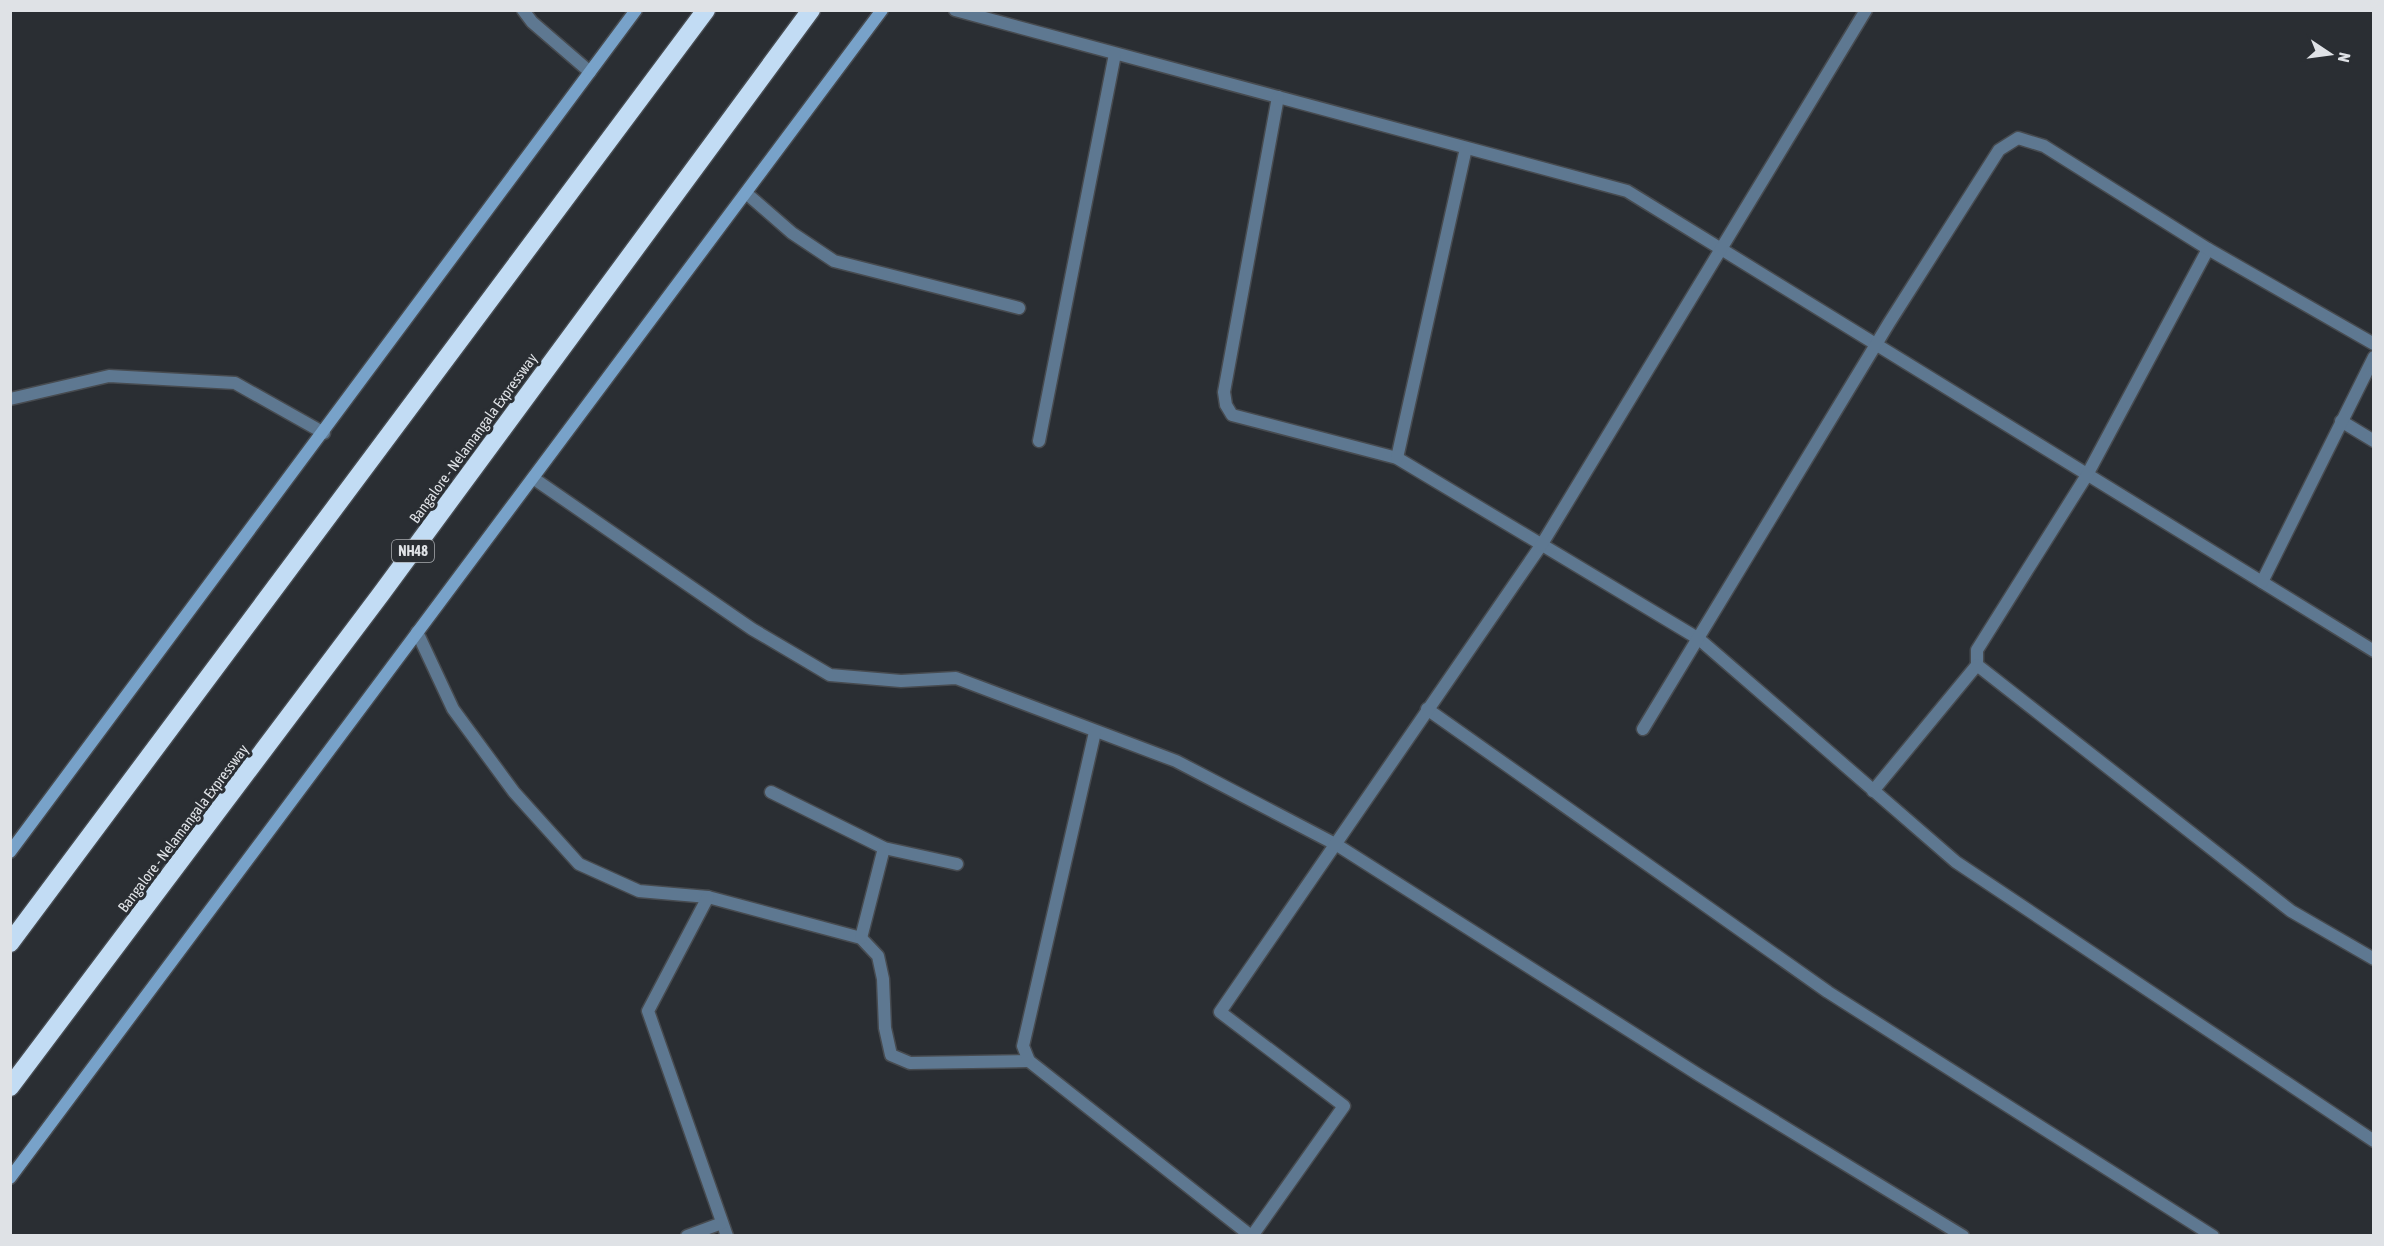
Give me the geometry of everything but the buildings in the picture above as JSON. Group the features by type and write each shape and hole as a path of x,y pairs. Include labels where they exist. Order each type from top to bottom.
{"highway":[{"path":"10,943 706,10"},
{"name":"Bangalore - Nelamangala Expressway","path":"10,1087 381,594 811,10"}],"street":[{"path":"523,10 532,22 590,72"},
{"path":"10,852 324,433 636,10"},
{"path":"10,1178 882,10"},
{"path":"955,10 1627,191 2373,651"},
{"path":"1095,732 1023,1046 1029,1061 1251,1236 1344,1106 1220,1012 1542,544 1866,10"},
{"path":"1038,441 1115,54"},
{"path":"1278,98 1224,392 1226,405 1232,415 1397,458 1699,639 1956,862 2373,1141"},
{"path":"1643,729 1877,346 2000,150 2018,138 2044,146 2208,249 2373,344"},
{"path":"1397,458 1466,148"},
{"path":"746,193 792,233 834,261 1019,308"},
{"path":"1873,791 1977,665 1977,650 2087,475 2208,249"},
{"path":"2262,582 2373,357"},
{"path":"10,399 109,376 235,383 324,433"},
{"path":"2342,421 2373,441"},
{"path":"533,478 752,629 830,675 901,681 956,678 1176,761 1337,845 1699,1075 1963,1236"},
{"path":"417,632 453,709 514,792 579,864 639,891 708,897 861,938 878,956 883,979 885,1028 891,1055 910,1063 1029,1061"},
{"path":"1977,665 2291,911 2373,959"},
{"path":"1427,709 1828,992 2213,1236"},
{"path":"771,792 884,848 957,864"},
{"path":"861,938 884,848"},
{"path":"708,897 648,1011 727,1236"},
{"path":"687,1236 722,1223"}]}
